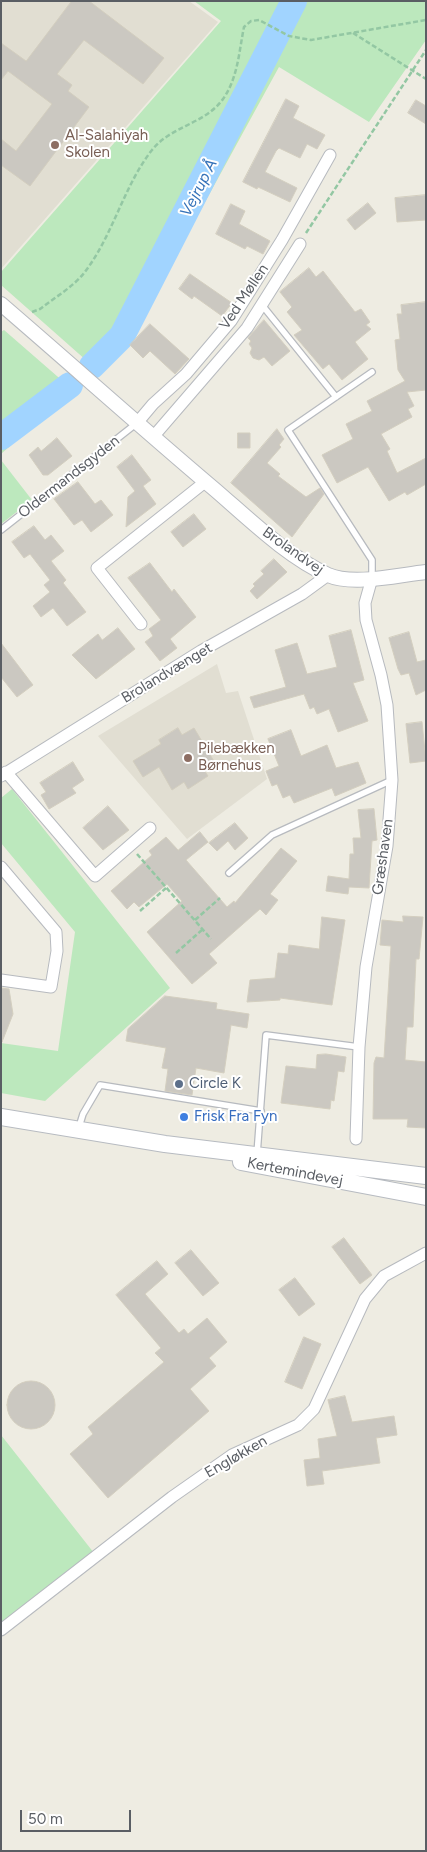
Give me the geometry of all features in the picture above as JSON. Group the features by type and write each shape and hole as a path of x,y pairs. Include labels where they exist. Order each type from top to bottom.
{"main road":[{"name":"Kertemindevej","path":"1,1117 164,1144 426,1176"},
{"name":"Kertemindevej","path":"164,1144 256,1165 426,1195"}],"street":[{"name":"Ved Møllen","path":"137,423 153,404 186,374 231,321 282,240 330,155"},
{"path":"153,437 247,328 300,244"},
{"name":"Brolandvej","path":"1,304 205,482 295,556 328,575 340,578 372,578 426,572"},
{"path":"141,624 97,568 205,482"},
{"name":"Brolandvænget","path":"150,828 95,876 4,774 201,652 302,594 328,575"},
{"name":"Græshaven","path":"356,1139 358,1047 366,967 386,846 392,780 387,705 366,620 365,602 372,578"},
{"path":"1,867 56,932 57,951 51,987 1,980"},
{"name":"Engløkken","path":"1,1630 172,1497 202,1476 251,1445 298,1425 314,1409 365,1299 384,1276 426,1254"}],"lane":[{"path":"262,305 336,397"},
{"path":"372,372 288,430 372,560 372,578"},
{"name":"Oldermandsgyden","path":"1,530 137,423"},
{"path":"228,873 272,834 392,780"},
{"path":"257,1155 266,1036 358,1047"},
{"path":"78,1130 83,1114 100,1085 261,1111"}],"path":[{"path":"15,317 40,309 82,275 94,260 135,175 153,149 166,137 210,114 224,98 236,72 244,26 259,20 289,36 311,40 426,20"},
{"path":"353,33 426,79"},
{"path":"300,244 426,50"},
{"path":"130,846 211,939"},
{"path":"140,911 166,888"},
{"path":"195,920 220,898"},
{"path":"176,953 202,929"}],"shaded area":[{"name":"Al-Salahiyah Skolen","path":"1,1 189,1 218,22 1,269"},
{"name":"Pilebækken Børnehus","path":"217,664 226,693 238,691 267,779 187,839 98,736"}],"green space":[{"path":"194,1 426,1 426,40 369,122 279,67 147,308 105,361 96,369 1,285 1,272 221,21"},
{"path":"4,330 73,390 1,454 1,332"},
{"path":"1,460 32,500 1,524"},
{"path":"12,789 170,988 45,1101 1,1093 1,1043 58,1051 75,932 1,843 1,798"},
{"path":"1,1435 94,1553 1,1625"}],"building":[{"path":"72,1 89,1 164,58 143,84 84,40 57,74 72,85 68,91 89,107 30,186 1,165 1,139 16,151 52,104 8,71 1,80 1,43 26,61"},
{"path":"286,99 299,106 293,118 325,135 317,149 307,144 300,158 279,148 265,172 297,188 290,202 243,182"},
{"path":"416,100 426,106 426,124 408,113"},
{"path":"426,195 426,220 397,222 395,198"},
{"path":"368,203 376,213 355,230 347,220"},
{"path":"231,204 245,211 239,224 270,241 263,254 247,246 245,249 216,234"},
{"path":"309,268 316,277 323,271 355,312 361,309 370,322 366,325 371,329 355,342 368,359 342,380 329,364 323,369 294,335 302,330 287,312 292,307 280,292"},
{"path":"190,274 232,303 222,316 194,296 192,299 179,289"},
{"path":"426,302 426,390 407,392 414,406 408,409 412,417 381,434 390,449 387,451 397,473 426,458 426,484 407,495 405,492 389,501 368,467 337,483 322,455 353,439 346,424 372,411 367,401 405,381 398,370 395,340 400,339 397,314 402,314 401,305"},
{"path":"264,320 290,351 272,366 264,357 259,360 253,358 250,353 252,348 249,344 251,341 248,338"},
{"path":"150,324 189,359 175,374 150,351 143,358 130,345"},
{"path":"277,429 284,439 279,445 281,447 267,463 280,474 278,476 306,497 320,488 324,494 292,537 231,483"},
{"path":"238,433 250,433 250,448 238,448"},
{"path":"57,438 72,456 48,475 43,475 29,455 38,447 41,451"},
{"path":"132,455 151,480 143,486 156,504 126,527 128,497 135,491 117,467"},
{"path":"78,482 95,504 101,500 113,515 91,532 82,520 74,525 54,499"},
{"path":"194,514 206,529 183,547 171,532"},
{"path":"34,526 45,540 51,535 64,551 51,561 66,580 63,583 86,612 67,626 53,608 41,617 33,606 50,592 44,585 50,580 30,554 24,558 12,542"},
{"path":"274,559 287,572 257,599 250,591 255,586 253,584 264,574 261,571"},
{"path":"150,563 172,592 174,589 196,617 170,639 177,648 160,661 145,642 153,636 149,629 161,620 128,578"},
{"path":"118,628 135,649 96,679 72,655 98,634 102,640"},
{"path":"351,630 364,680 353,683 368,721 338,732 329,709 317,714 314,707 310,709 304,694 254,708 250,697 286,687 275,650 297,643 307,674 337,667 329,636"},
{"path":"409,632 417,662 426,660 426,690 416,695 409,673 401,675 398,669 389,638"},
{"path":"1,643 33,685 17,697 1,677"},
{"path":"422,722 426,761 410,763 406,724"},
{"path":"178,728 182,735 194,728 215,763 204,770 208,776 188,789 184,782 172,790 159,767 143,777 133,761 161,744 159,740"},
{"path":"291,730 301,756 327,745 336,768 358,762 366,783 335,796 332,788 294,803 290,795 283,798 277,784 272,786 266,771 279,766 268,739"},
{"path":"73,762 84,780 72,788 76,793 49,809 41,795 46,792 40,783"},
{"path":"108,806 129,830 103,850 83,828"},
{"path":"374,809 377,840 372,841 369,888 349,887 348,894 326,891 328,876 349,879 350,854 354,854 353,838 361,838 358,810"},
{"path":"235,823 248,838 235,850 228,841 217,851 209,843"},
{"path":"200,832 208,842 186,860 227,907 234,901 235,903 281,848 297,861 270,894 278,900 266,915 260,909 209,954 217,963 192,984 147,932 182,901 167,884 139,907 134,902 127,909 111,891 152,855 149,851 166,837 178,850"},
{"path":"403,916 423,917 419,959 416,959 413,1027 407,1027 405,1060 426,1062 426,1128 407,1127 408,1119 373,1119 374,1063 376,1057 384,1058 391,946 380,945 382,920 403,922"},
{"path":"322,917 345,920 332,1005 280,998 280,1000 247,1002 250,980 275,978 278,953 288,954 289,945 319,949"},
{"path":"1,988 9,989 13,1014 2,1042"},
{"path":"165,996 217,1003 216,1009 249,1014 247,1028 231,1025 224,1073 196,1068 192,1095 165,1091 168,1069 162,1068 166,1048 126,1041 128,1029"},
{"path":"326,1054 346,1057 344,1072 338,1071 334,1101 331,1100 330,1109 281,1103 286,1066 316,1069 317,1055"},
{"path":"344,1238 372,1275 360,1284 332,1247"},
{"path":"191,1250 219,1283 203,1296 175,1263"},
{"path":"157,1261 168,1274 145,1294 179,1333 184,1329 188,1334 207,1318 227,1342 209,1358 216,1366 190,1389 209,1411 108,1498 70,1454 93,1434 88,1427 164,1362 155,1353 161,1348 116,1295"},
{"path":"295,1278 315,1304 299,1316 279,1290"},
{"path":"304,1337 321,1344 302,1389 285,1382"},
{"path":"31,1381 40,1383 48,1388 53,1396 55,1405 53,1414 48,1422 40,1427 31,1429 22,1427 14,1422 9,1414 7,1405 9,1396 14,1388 22,1383"},
{"path":"345,1396 352,1422 394,1416 397,1435 376,1438 380,1463 322,1471 324,1484 307,1486 304,1460 320,1458 318,1439 337,1436 328,1400"}],"waterway":[{"name":"Vejrup Å","path":"92,366 122,336 294,1"},
{"name":"Vejrup Å","path":"1,437 70,385"}],"place":[{"name":"Al-Salahiyah Skolen","path":"55,145"},
{"name":"Pilebækken Børnehus","path":"188,758"},
{"name":"Circle K","path":"179,1084"},
{"name":"Frisk Fra Fyn","path":"184,1117"}]}
